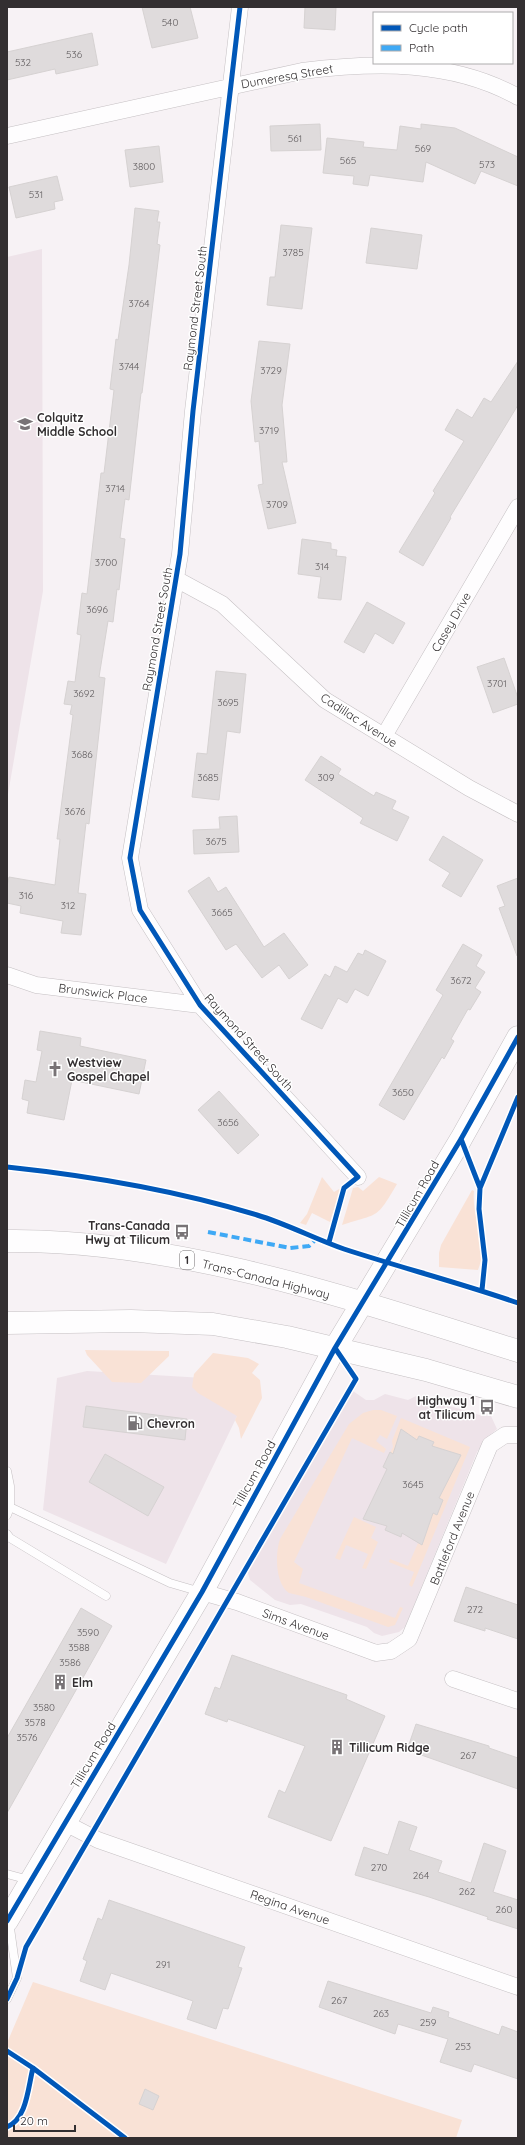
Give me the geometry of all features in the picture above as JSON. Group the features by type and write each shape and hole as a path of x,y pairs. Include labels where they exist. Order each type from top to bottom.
{"main road":[{"name":"Tillicum Road","path":"8,1919 202,1592 335,1348 461,1139 518,1037"},
{"name":"Trans-Canada Highway","path":"7,1241 36,1240 109,1247 174,1257 258,1274 518,1351"},
{"path":"7,1323 131,1321 213,1324 288,1337 335,1348 426,1370 518,1397"}],"street":[{"name":"Raymond Street South","path":"240,7 193,411 176,579 166,628 130,858 140,910 200,1005 358,1177"},
{"name":"Dumeresq Street","path":"7,136 302,71 344,66 409,66 445,71 473,77 498,86 518,97"},
{"name":"Casey Drive","path":"384,736 518,507"},
{"name":"Cadillac Avenue","path":"176,579 222,604 325,700 469,788 518,814"},
{"name":"Brunswick Place","path":"7,975 36,985 200,1005"},
{"name":"Battleford Avenue","path":"391,1651 409,1638 490,1445 505,1435 518,1435"},
{"name":"Sims Avenue","path":"202,1592 237,1602 376,1653 391,1651"},
{"path":"453,1679 518,1701"},
{"name":"Regina Avenue","path":"65,1823 98,1840 518,1987"}],"lane":[{"path":"7,1471 10,1486 10,1507 7,1515"},
{"path":"10,1507 170,1583 202,1592"},
{"path":"7,1534 10,1538 106,1596"},
{"path":"7,1874 30,1880"},
{"path":"7,1999 17,1978 8,1919"}],"shaded area":[{"name":"Colquitz Middle School","path":"42,249 43,591 7,800 7,257"},
{"path":"322,1177 334,1192 341,1188 330,1222 312,1213 306,1225 300,1223 307,1214"},
{"path":"379,1177 397,1184 385,1204 376,1214 342,1225 353,1188 358,1187 363,1191"},
{"path":"472,1190 474,1191 475,1211 482,1250 478,1270 439,1267 439,1253 441,1245"},
{"path":"85,1350 169,1351 169,1356 141,1383 112,1382 87,1355"},
{"path":"213,1353 248,1358 259,1364 252,1373 260,1380 262,1398 241,1439 239,1428 235,1420 237,1416 198,1393 192,1387 194,1374"},
{"path":"87,1371 254,1381 166,1564 43,1510 57,1378"},
{"path":"353,1391 366,1400 374,1400 385,1394 408,1400 416,1396 483,1416 491,1416 497,1429 489,1436 477,1452 405,1627 399,1632 382,1636 374,1633 367,1627 301,1604 290,1605 275,1600 250,1580 247,1570"},
{"path":"373,1410 381,1410 397,1416 387,1439 380,1435 376,1441 386,1449 384,1453 352,1438 294,1562 303,1569 299,1583 395,1618 400,1607 403,1608 395,1625 388,1627 306,1597 289,1593 284,1589 281,1583 277,1568 277,1552 280,1539 349,1424 363,1413"},
{"path":"401,1418 470,1447 412,1587 409,1585 414,1572 389,1562 390,1559 408,1566 418,1543 422,1545 433,1513 437,1515 443,1500 439,1498 461,1455 432,1446 434,1442 419,1436 417,1440 401,1429 393,1454 390,1453 393,1447 392,1441"},
{"path":"354,1517 376,1527 371,1538 378,1542 366,1569 362,1568 368,1554 346,1545 340,1560 335,1558"},
{"path":"33,1982 462,2120 456,2138 7,2138 7,2043"}],"building":[{"path":"142,7 190,7 198,38 152,48"},
{"path":"305,7 336,7 335,30 304,28"},
{"path":"92,33 98,65 56,74 55,69 7,80 7,52"},
{"path":"320,124 321,150 271,151 270,126"},
{"path":"421,124 455,128 518,157 518,186 481,171 475,184 426,162 423,182 370,175 368,186 353,184 354,176 323,173 327,138 364,142 363,147 397,150 400,126 421,129"},
{"path":"159,146 163,182 130,187 125,150"},
{"path":"57,176 63,200 54,202 55,209 16,218 9,187"},
{"path":"135,208 159,211 157,222 160,222 157,244 160,245 129,500 125,499 120,538 125,539 119,590 117,589 113,622 108,621 99,677 105,678 89,824 86,823 78,893 86,894 81,935 61,933 63,921 20,913 21,906 7,903 7,886 9,877 55,885 60,839 57,839 73,715 70,714 72,705 64,704 68,681 75,682 81,635 77,634 82,593 87,594 101,473 104,473 114,390 110,389 116,339 118,340 129,265"},
{"path":"281,225 312,228 302,309 267,305 270,277 275,277"},
{"path":"371,228 422,235 417,269 366,263"},
{"path":"259,341 290,344 282,405 287,462 282,462 296,523 268,529 258,485 263,484 259,441 255,442 251,401"},
{"path":"518,361 518,405 450,517 451,518 423,566 399,552 435,493 433,491 464,441 445,430 457,409 472,418 484,398 491,402"},
{"path":"302,539 331,543 331,549 337,550 336,556 346,557 341,600 318,598 321,577 298,574"},
{"path":"367,602 405,623 393,644 375,633 364,653 344,642"},
{"path":"504,658 518,698 518,704 493,713 477,667"},
{"path":"216,671 246,674 240,733 227,731 219,800 192,797 197,753 207,754"},
{"path":"321,756 341,769 338,774 374,796 376,792 396,801 392,809 409,817 397,841 360,823 363,818 305,780"},
{"path":"237,816 239,852 194,854 193,830 220,829 219,817"},
{"path":"443,836 483,860 461,897 442,886 450,873 429,860"},
{"path":"209,877 218,892 226,887 264,947 284,933 308,965 289,979 279,965 262,978 236,944 226,950 188,891"},
{"path":"518,878 517,956 499,908 505,906 497,886"},
{"path":"463,944 482,955 476,966 485,972 475,988 481,992 470,1010 468,1009 451,1039 454,1041 444,1059 442,1057 404,1120 379,1105 443,995 436,990"},
{"path":"365,950 386,961 368,996 355,989 347,1003 338,998 322,1029 301,1019 325,974 330,977 335,966 347,972 358,953 363,955"},
{"path":"40,1031 81,1038 80,1046 146,1060 139,1094 72,1080 64,1120 27,1113 29,1101 22,1099 25,1080 36,1082 42,1051 37,1050"},
{"path":"219,1091 259,1135 238,1154 198,1110"},
{"path":"86,1406 187,1419 185,1440 83,1427"},
{"path":"401,1429 417,1440 419,1436 434,1442 432,1446 461,1455 439,1498 443,1500 437,1515 433,1513 422,1545 402,1533 401,1537 385,1530 387,1526 363,1519 387,1469 383,1467 390,1452 393,1454"},
{"path":"105,1454 164,1487 148,1516 89,1482"},
{"path":"466,1587 518,1605 518,1639 485,1628 485,1631 454,1621"},
{"name":"Elm","path":"81,1608 112,1626 7,1813 7,1738"},
{"name":"Tillicum Ridge","path":"232,1655 347,1695 346,1699 385,1716 331,1841 268,1817 279,1790 285,1793 305,1746 228,1719 227,1722 205,1714 215,1687 220,1689"},
{"path":"416,1724 489,1746 489,1748 518,1758 518,1789 407,1750"},
{"path":"399,1821 417,1827 409,1850 442,1861 438,1872 471,1883 484,1843 506,1851 493,1892 518,1900 518,1929 429,1897 355,1875 364,1847 388,1855"},
{"path":"109,1900 245,1947 238,1967 242,1968 228,2009 223,2008 216,2029 187,2019 193,2001 111,1973 105,1990 80,1981 87,1961 83,1959 98,1918 102,1920"},
{"path":"328,1981 431,2013 433,2007 449,2012 448,2017 499,2035 502,2026 518,2032 518,2079 474,2064 471,2072 440,2062 448,2039 398,2024 395,2034 319,2007"},
{"path":"145,2089 159,2096 153,2110 139,2104"}],"marked path":[{"path":"208,1232 290,1248 309,1246 318,1237"}],"cycle path":[{"path":"240,7 193,411 180,554 130,858 140,910 200,1005 358,1177 344,1188 329,1242"},
{"path":"7,1921 202,1592 335,1348 461,1139 518,1037"},
{"path":"482,1290 485,1260 479,1209 480,1188 518,1097"},
{"path":"461,1139 480,1188"},
{"path":"7,1167 133,1185 226,1206 290,1227 344,1249 518,1303"},
{"path":"7,1999 17,1978 26,1947 356,1379 335,1348"},
{"path":"7,2051 33,2068 125,2138"},
{"path":"7,2127 14,2123 23,2110 33,2068"}],"place":[{"name":"Colquitz Middle School","path":"25,424"},
{"name":"Westview Gospel Chapel","path":"55,1069"},
{"name":"Trans-Canada Hwy at Tilicum","path":"182,1232"},
{"name":"Highway 1 at Tilicum","path":"487,1407"},
{"name":"Chevron","path":"135,1423"},
{"name":"Elm","path":"60,1682"},
{"name":"Tillicum Ridge","path":"337,1747"}]}
